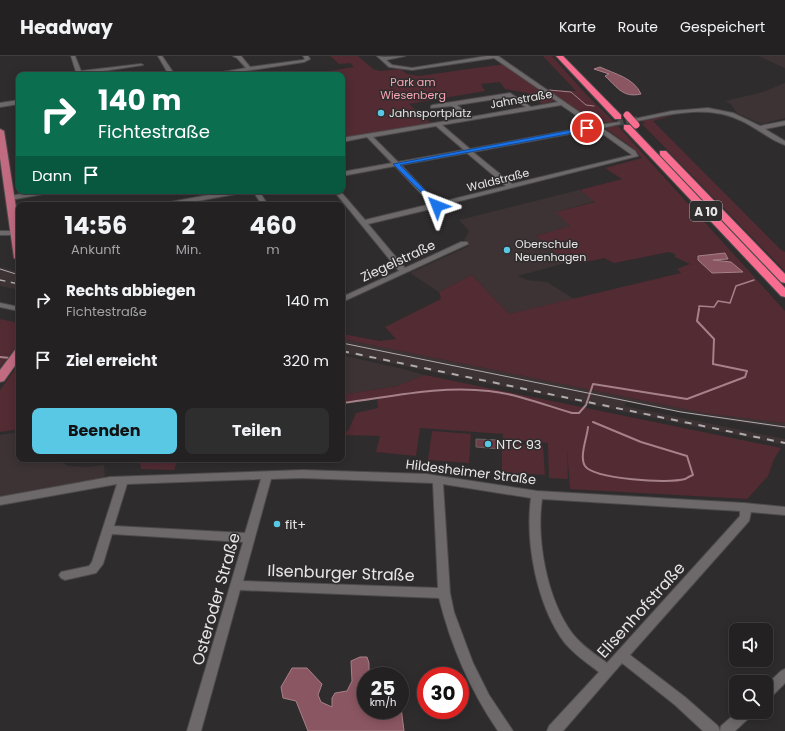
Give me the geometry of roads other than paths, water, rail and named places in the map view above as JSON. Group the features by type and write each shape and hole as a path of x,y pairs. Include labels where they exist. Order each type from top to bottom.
{"highway":[{"name":"A 10","path":"559,56 618,120 634,124 785,280"},
{"name":"A 10","path":"568,56 626,115 785,294"}],"main road":[{"path":"0,131 16,228"},
{"path":"0,378 15,357"}],"street":[{"path":"73,56 79,72"},
{"path":"160,56 170,72"},
{"path":"235,56 239,57 249,69"},
{"path":"381,58 403,56"},
{"path":"457,56 464,61"},
{"path":"381,58 391,66 412,69 496,56 562,103 598,126"},
{"path":"243,72 249,69 306,58"},
{"path":"94,72 141,65"},
{"path":"433,107 510,95 530,108"},
{"path":"0,105 16,102"},
{"name":"Jahnstraße","path":"345,140 562,103"},
{"path":"453,104 469,118"},
{"path":"634,124 707,110 730,114 785,143"},
{"path":"345,173 598,126 618,120"},
{"path":"759,128 785,123"},
{"path":"438,124 511,187"},
{"name":"Waldstraße","path":"363,223 629,159 636,155 598,126"},
{"path":"369,136 437,206"},
{"path":"10,198 32,194"},
{"path":"182,202 226,194"},
{"path":"339,194 403,271"},
{"path":"0,233 16,233"},
{"name":"Ziegelstraße","path":"345,299 464,244"},
{"path":"0,305 16,308"},
{"name":"Hildesheimer Straße","path":"0,501 81,485 123,480 267,475 350,475 438,479 537,495 744,507 785,511"},
{"name":"Osteroder Straße","path":"194,731 267,475"},
{"path":"438,479 444,593 453,627 467,666 485,701 506,731"},
{"path":"65,575 92,570 98,564 123,480"},
{"path":"537,495 534,522 537,544 544,579 556,617 569,638 607,671"},
{"name":"Elisenhofstraße","path":"554,731 745,518 746,514 744,507"},
{"path":"107,530 250,538"},
{"name":"Ilsenburger Straße","path":"236,585 444,593"},
{"path":"621,655 680,701 713,731"},
{"path":"773,686 785,675"},
{"path":"726,731 739,719"}],"waterway":[{"path":"549,90 571,92 586,105 594,106"},
{"path":"699,309 699,306 714,307 718,301 730,303 736,286 754,280"},
{"path":"345,403 415,392 471,390 499,392 572,413 579,413 586,405 593,384 687,399 745,377 747,371 713,364 714,339 697,321 699,309"},
{"path":"0,357 10,358"},
{"path":"588,427 583,462 585,466 591,470 616,477 649,481 685,479 693,475 687,456 641,442 593,422"}],"tunnel":[{"path":"618,123 637,119"}],"tram line":[{"path":"0,269 16,274"},
{"path":"345,344 681,412 785,427"}],"railway":[{"path":"0,280 16,283"},
{"path":"345,352 785,443"}],"place":[{"name":"Jahnsportplatz","path":"381,113"},
{"name":"Oberschule Neuenhagen","path":"507,250"},
{"name":"NTC 93","path":"488,444"},
{"name":"fit+","path":"277,524"}],"park label":[{"name":"Park am Wiesenberg","path":"413,88"}]}
